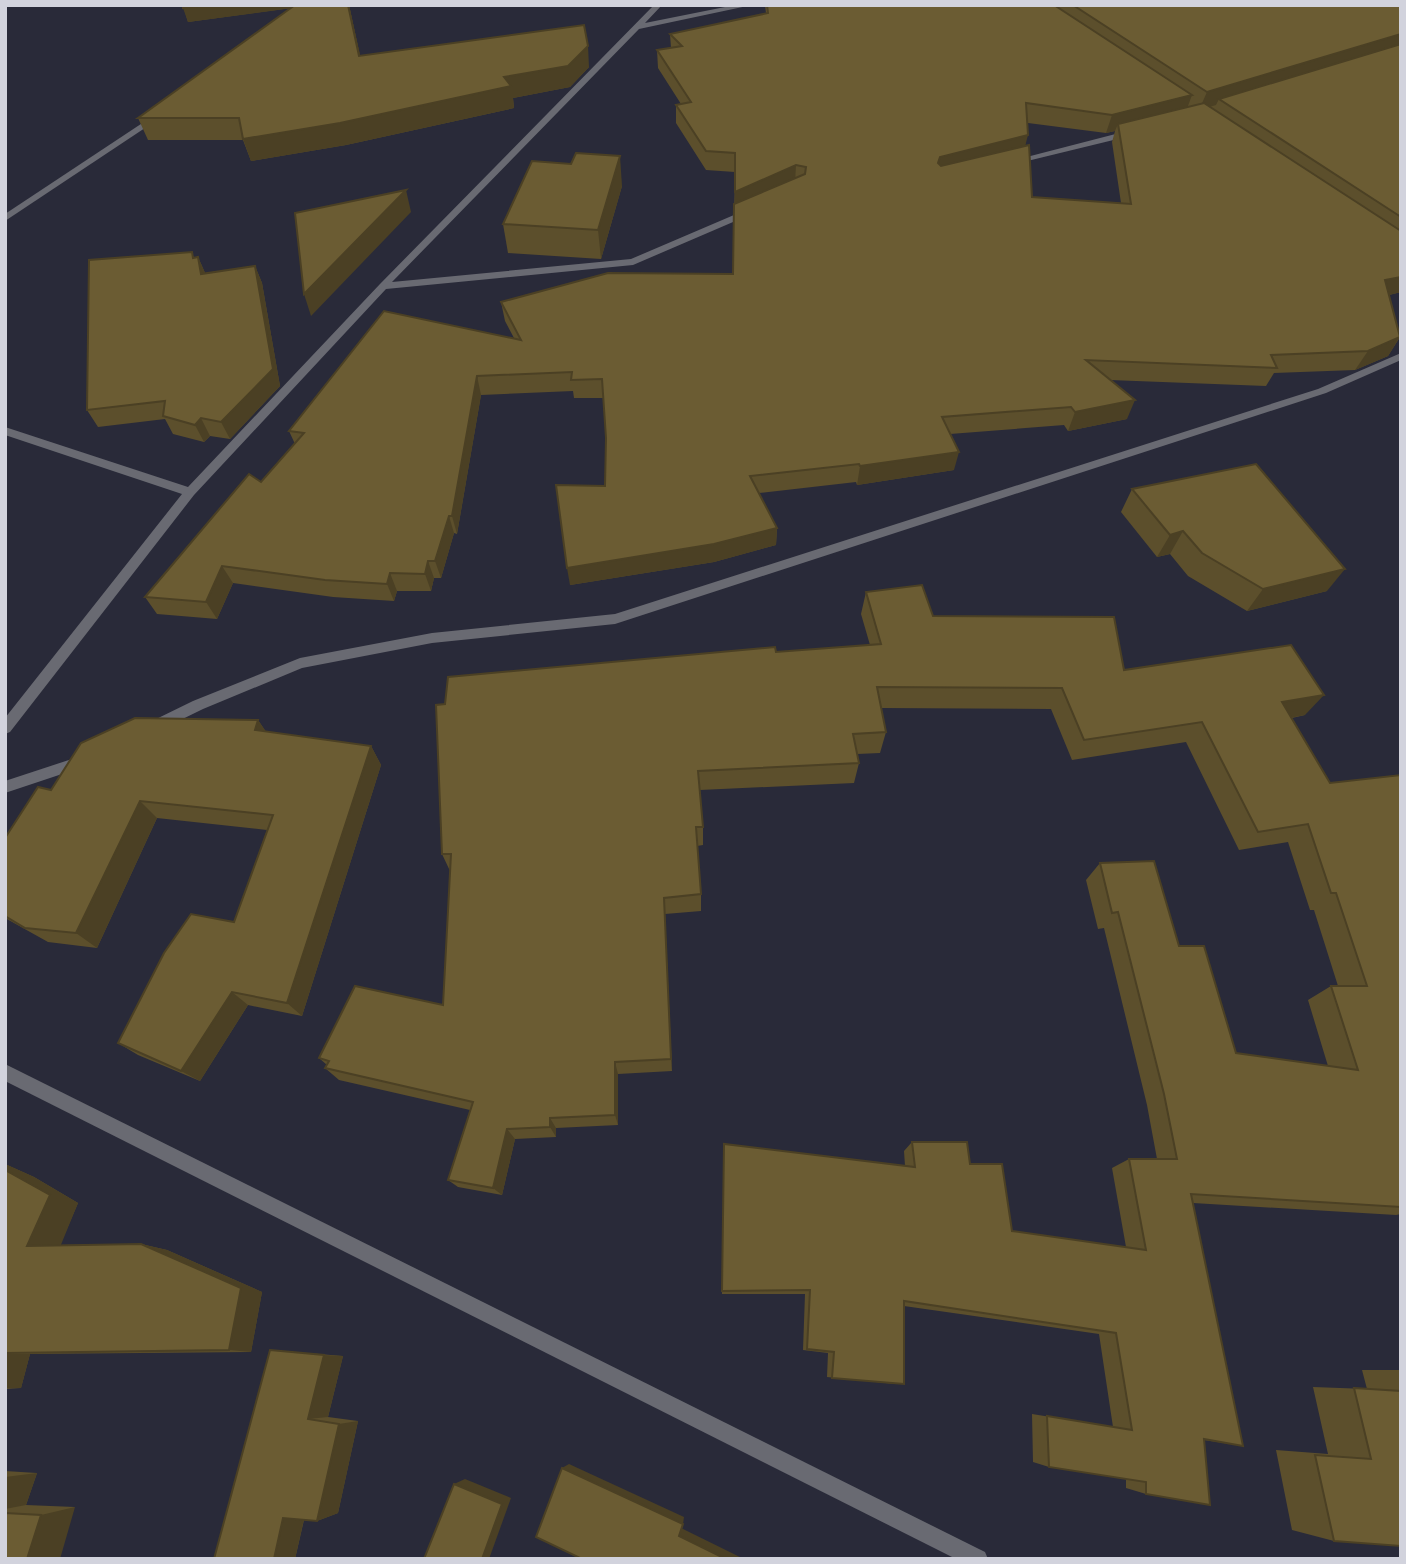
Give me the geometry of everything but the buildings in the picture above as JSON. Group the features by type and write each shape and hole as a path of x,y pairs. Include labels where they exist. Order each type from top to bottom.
{"street":[{"path":"5,728 190,492 383,286 658,5"},
{"path":"636,27 748,5"},
{"path":"5,218 163,114"},
{"path":"1003,164 1146,129"},
{"path":"383,286 633,262 761,206"},
{"path":"139,734 198,705 299,663 432,638 615,619 1322,391 1401,356"},
{"path":"5,431 190,492"},
{"path":"5,787 68,768 92,757"},
{"path":"5,1072 978,1559"}]}
